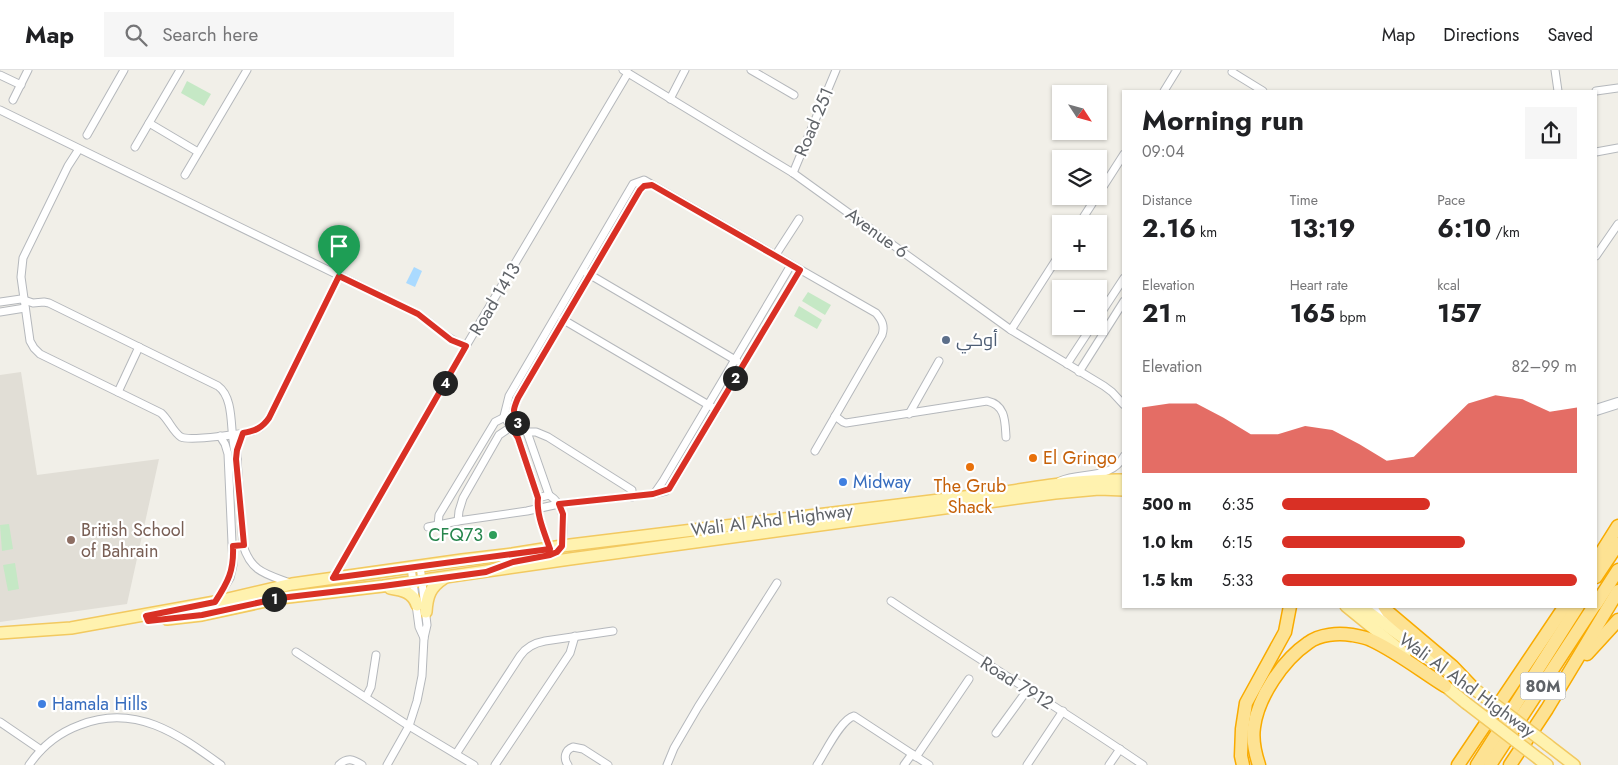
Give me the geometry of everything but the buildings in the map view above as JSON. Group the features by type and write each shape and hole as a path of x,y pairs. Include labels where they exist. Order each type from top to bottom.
{"highway":[{"path":"1597,559 1618,526"},
{"path":"1597,576 1618,544"},
{"name":"80M","path":"1597,602 1618,570"},
{"path":"1510,765 1547,709 1618,591"},
{"path":"1243,765 1241,756 1242,729 1246,703 1285,632 1290,608"},
{"path":"1385,608 1452,666 1473,688"},
{"path":"1458,765 1564,608"},
{"name":"80M","path":"1477,765 1577,608"},
{"name":"80M","path":"1490,765 1593,608"},
{"path":"1547,709 1586,656 1618,620"},
{"path":"1259,765 1254,750 1254,728 1261,700 1288,661 1309,642 1329,635 1350,635 1369,639 1445,686"},
{"path":"1449,765 1528,663"}],"main road":[{"name":"Wali Al Ahd Highway","path":"0,641 70,633 147,618 292,584 416,566 1053,485 1122,480"},
{"name":"Wali Al Ahd Highway","path":"0,633 71,628 147,618 202,615 280,598 444,578 1055,493 1099,489 1122,490"},
{"path":"486,572 513,562 554,554 556,547"},
{"path":"383,586 404,591 421,608 432,587 444,578"},
{"name":"Wali Al Ahd Highway","path":"1348,608 1466,703 1543,762"},
{"name":"Wali Al Ahd Highway","path":"1363,608 1473,688 1574,765"}],"street":[{"path":"13,100 28,70"},
{"path":"87,135 124,70"},
{"path":"135,147 180,70"},
{"path":"185,175 247,70"},
{"path":"670,99 685,70"},
{"name":"Road 251","path":"793,173 836,70"},
{"path":"1165,90 1177,70"},
{"path":"1555,70 1558,90"},
{"name":"Avenue 6","path":"626,71 793,173 1011,330 1108,389 1122,403"},
{"name":"Road 1413","path":"333,578 626,71"},
{"path":"753,71 794,95"},
{"path":"1232,72 1261,90"},
{"path":"0,75 21,85"},
{"path":"1597,91 1618,88"},
{"path":"0,110 418,314 451,340 466,346"},
{"path":"149,123 198,152"},
{"path":"1597,152 1618,148"},
{"path":"79,149 68,166 23,258 21,277 30,341 37,352 161,413 181,437 191,439 220,436 257,430 262,427 269,418 339,276"},
{"path":"1107,181 1122,157"},
{"path":"556,547 544,530 538,508 538,498 518,438 504,416 509,396 556,315 634,184 644,180 876,313 883,322 884,330 882,335 815,451"},
{"path":"556,547 563,514 559,504 549,495 527,432 514,413 514,408 518,398 640,190 644,186 652,185"},
{"path":"775,256 799,219"},
{"path":"1597,255 1618,224"},
{"path":"653,494 663,481 791,265"},
{"path":"1011,330 1052,266"},
{"path":"583,270 743,365"},
{"path":"428,527 559,504 632,497 666,491 672,486 800,270"},
{"path":"1107,303 1122,281"},
{"path":"0,302 24,299 33,303 49,303 140,347 222,390 228,398 246,556 253,566 262,573 292,584"},
{"path":"1109,300 1122,305"},
{"path":"1078,372 1122,306"},
{"path":"3,312 25,308"},
{"path":"3,312 27,318"},
{"path":"556,315 717,410"},
{"path":"1067,364 1086,335"},
{"path":"118,392 140,347"},
{"path":"908,414 939,361"},
{"path":"835,416 846,423 987,401 993,402 1004,414 1006,437"},
{"path":"1597,410 1618,403"},
{"path":"438,525 439,515 495,422 504,416 514,413"},
{"path":"458,521 463,498 494,442 499,434 519,422"},
{"path":"527,432 536,432 553,440 632,490 632,497"},
{"path":"236,459 243,433"},
{"path":"215,602 232,571 233,546 228,454 220,436"},
{"path":"1053,485 1069,477 1102,473 1113,469 1122,458"},
{"path":"538,498 549,495"},
{"path":"233,546 244,545"},
{"path":"416,566 421,608 420,630 424,638"},
{"path":"387,765 409,726 421,682 424,663 424,638 427,628 421,608 418,581"},
{"path":"667,765 674,748 698,707 777,583"},
{"name":"Road 7912","path":"891,601 960,648 1063,711 1143,765"},
{"path":"1374,608 1389,622 1395,632"},
{"path":"456,754 523,652 530,646 540,642 613,631"},
{"path":"495,765 567,658 576,636"},
{"path":"296,652 409,726 474,765"},
{"path":"366,697 370,689 376,655"},
{"path":"904,765 914,755 969,679"},
{"path":"996,733 1028,689"},
{"path":"1027,765 1063,711"},
{"path":"29,765 41,750 66,730 106,717 122,716 163,729 185,739 219,765"},
{"path":"817,765 844,722 851,716 854,716 927,764"},
{"path":"0,722 41,750"},
{"path":"568,765 565,761 565,754 573,746 588,752 608,765"},
{"path":"1109,765 1120,749"},
{"path":"339,765 346,759 355,760 362,765"}],"shaded area":[{"name":"British School of Bahrain","path":"21,372 37,475 159,459 127,604 0,622 0,375"}],"green space":[{"path":"187,81 211,94 204,106 181,93"},
{"path":"808,292 831,305 825,315 802,301"},
{"path":"799,306 822,320 817,329 794,316"},
{"path":"9,524 13,549 2,551 0,525"},
{"path":"15,563 19,589 8,591 3,565"}],"water":[{"path":"414,267 422,271 415,287 406,283"}],"place":[{"name":"أوكي","path":"946,340"},
{"name":"El Gringo","path":"1033,458"},
{"name":"The Grub Shack","path":"970,467"},
{"name":"Midway","path":"843,482"},
{"name":"CFQ73","path":"493,535"},
{"name":"British School of Bahrain","path":"71,540"},
{"name":"Hamala Hills","path":"42,704"}],"route":[{"path":"652,185 800,270 672,486 666,491 653,494 559,504 563,514 562,546 554,554 513,562 486,572 280,598 202,615 148,621 146,616 215,602 230,578 234,559 233,546 244,545 236,459 238,444 243,433 257,430 266,423 339,276 418,314 432,323 451,340 466,346 333,578 550,549 538,508 538,498 518,438 511,427 519,422 514,413 514,408 518,398 644,186 652,185"}]}
